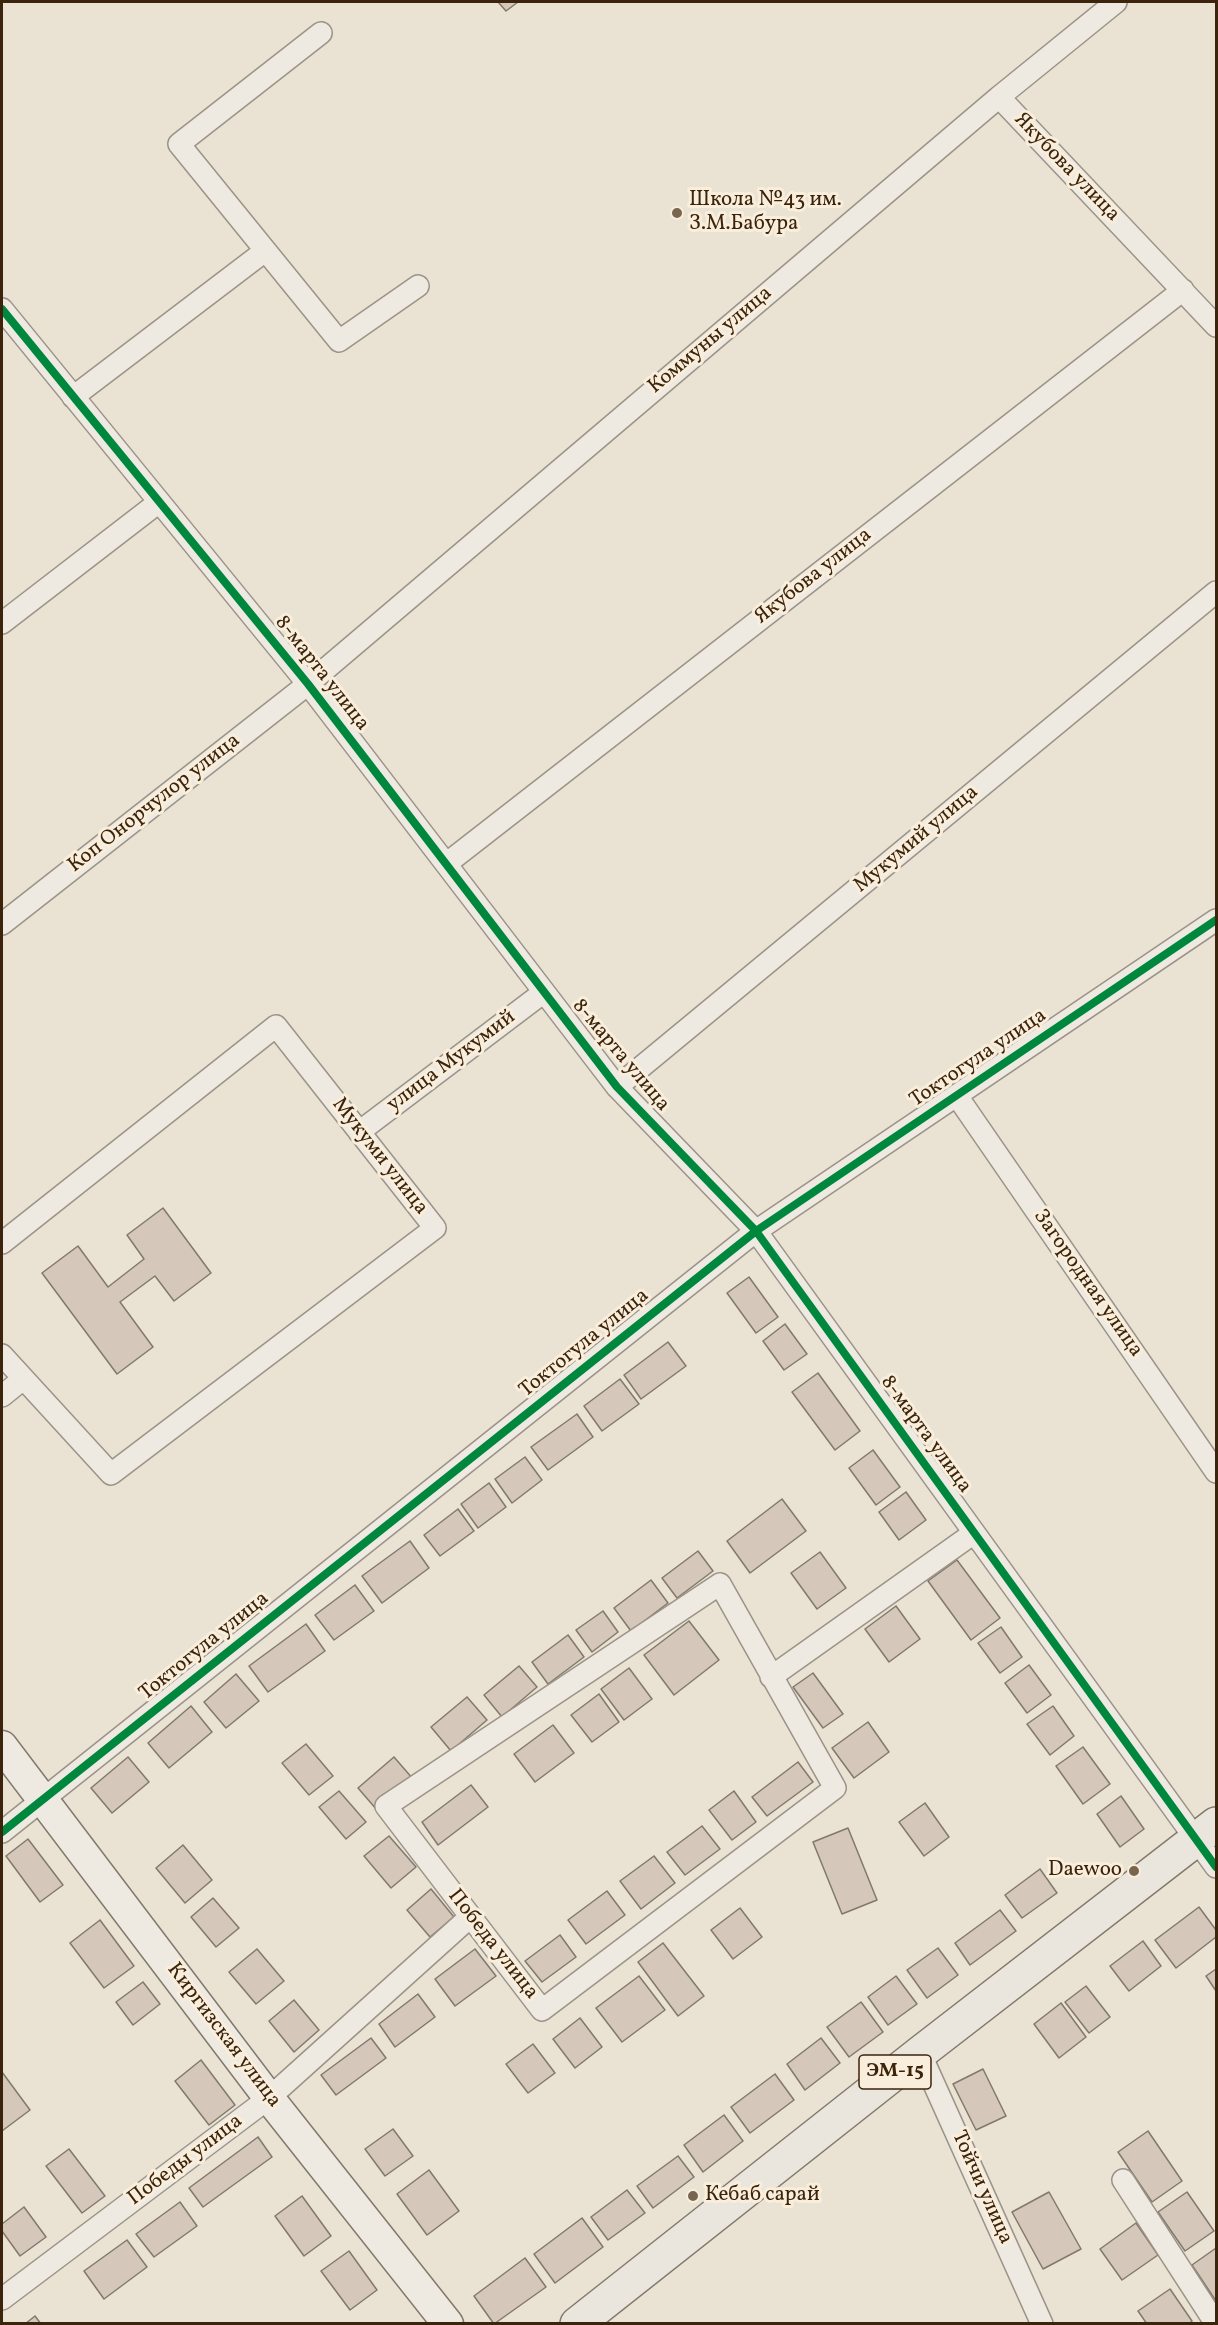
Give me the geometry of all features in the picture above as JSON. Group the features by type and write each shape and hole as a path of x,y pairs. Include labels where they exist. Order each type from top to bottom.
{"main road":[{"name":"ЭМ-15","path":"577,2324 920,2053 1207,1832"}],"street":[{"name":"Коммуны улица","path":"308,684 999,97 1116,2"},
{"path":"321,33 179,144 339,341 418,286"},
{"name":"Якубова улица","path":"999,97 1216,326"},
{"path":"73,397 265,251"},
{"name":"Якубова улица","path":"446,864 1183,290"},
{"name":"8-марта улица","path":"2,309 308,684 617,1088 756,1231 974,1533 1207,1832 1216,1867"},
{"path":"2,622 159,502"},
{"name":"Мукумий улица","path":"617,1088 1216,592"},
{"name":"Коп Онорчулор улица","path":"2,924 308,684"},
{"name":"Токтогула улица","path":"2,1832 756,1231 1216,920"},
{"name":"улица Мукумий","path":"359,1132 544,992"},
{"name":"Мукуми улица","path":"2,1243 276,1026 435,1228 111,1474 2,1355"},
{"name":"Загородная улица","path":"957,1096 1216,1472"},
{"path":"2,1396 23,1380"},
{"path":"771,1677 974,1533"},
{"name":"Победа улица","path":"720,1584 835,1788 542,2010 470,1917 386,1806 720,1584"},
{"name":"Киргизская улица","path":"2,1746 269,2098 448,2324"},
{"name":"Победы улица","path":"2,2299 269,2098 470,1917"},
{"name":"Тойчи улица","path":"920,2053 1042,2324"},
{"path":"1123,2180 1216,2324"}],"building":[{"path":"498,2 518,2 506,11"},
{"path":"163,1208 211,1273 174,1301 155,1276 120,1302 153,1347 117,1374 42,1273 78,1246 108,1287 144,1259 127,1235"},
{"path":"749,1277 778,1317 756,1333 727,1293"},
{"path":"785,1324 807,1354 784,1370 763,1341"},
{"path":"668,1342 686,1366 641,1399 624,1375"},
{"path":"818,1373 860,1431 835,1450 792,1392"},
{"path":"620,1379 639,1404 602,1431 584,1406"},
{"path":"577,1414 593,1437 548,1470 531,1447"},
{"path":"873,1450 900,1487 876,1505 849,1468"},
{"path":"525,1457 542,1480 512,1503 495,1479"},
{"path":"489,1483 506,1507 478,1528 461,1504"},
{"path":"906,1492 926,1520 899,1540 879,1512"},
{"path":"782,1499 806,1531 750,1573 727,1541"},
{"path":"458,1509 474,1531 440,1556 424,1535"},
{"path":"410,1541 429,1568 382,1603 362,1576"},
{"path":"698,1551 713,1571 677,1598 662,1578"},
{"path":"820,1552 846,1588 817,1609 791,1573"},
{"path":"957,1560 1000,1618 971,1640 928,1581"},
{"path":"651,1580 668,1603 631,1631 614,1608"},
{"path":"355,1585 374,1611 334,1640 315,1615"},
{"path":"896,1606 920,1639 889,1662 865,1629"},
{"path":"603,1611 618,1632 592,1652 576,1630"},
{"path":"689,1621 719,1660 674,1695 644,1655"},
{"path":"306,1624 325,1651 268,1692 249,1666"},
{"path":"1001,1627 1022,1657 1000,1673 978,1643"},
{"path":"568,1635 584,1657 548,1684 532,1662"},
{"path":"1029,1665 1051,1695 1027,1713 1005,1683"},
{"path":"519,1666 537,1687 502,1717 484,1695"},
{"path":"629,1668 652,1699 624,1720 601,1689"},
{"path":"813,1673 843,1714 823,1728 793,1687"},
{"path":"236,1674 259,1701 226,1728 204,1702"},
{"path":"599,1694 619,1722 592,1742 571,1715"},
{"path":"467,1697 487,1720 451,1751 431,1727"},
{"path":"191,1706 212,1732 169,1768 148,1743"},
{"path":"1053,1706 1074,1736 1050,1755 1027,1724"},
{"path":"868,1722 889,1752 854,1778 832,1748"},
{"path":"553,1725 574,1753 535,1782 514,1754"},
{"path":"306,1744 333,1776 309,1795 282,1763"},
{"path":"1083,1747 1110,1784 1083,1804 1056,1766"},
{"path":"128,1757 149,1782 112,1813 91,1788"},
{"path":"394,1757 413,1779 377,1810 358,1788"},
{"path":"798,1762 813,1782 767,1816 752,1797"},
{"path":"471,1785 488,1807 438,1845 422,1822"},
{"path":"339,1791 366,1822 346,1839 319,1807"},
{"path":"734,1791 756,1822 732,1840 709,1810"},
{"path":"1121,1796 1144,1829 1120,1847 1097,1814"},
{"path":"925,1803 949,1837 924,1856 899,1822"},
{"path":"702,1826 720,1849 685,1875 667,1852"},
{"path":"848,1828 877,1900 842,1914 813,1842"},
{"path":"389,1836 416,1867 391,1888 364,1856"},
{"path":"28,1839 63,1885 40,1902 6,1856"},
{"path":"183,1845 212,1880 185,1903 156,1868"},
{"path":"654,1856 675,1883 641,1909 620,1881"},
{"path":"1040,1869 1057,1893 1022,1918 1005,1895"},
{"path":"431,1889 454,1917 430,1937 407,1910"},
{"path":"607,1891 625,1915 586,1944 568,1920"},
{"path":"213,1898 239,1928 216,1947 191,1917"},
{"path":"1199,1907 1216,1930 1216,1937 1176,1968 1155,1940"},
{"path":"740,1908 762,1937 733,1959 711,1930"},
{"path":"1000,1910 1016,1931 970,1965 955,1943"},
{"path":"100,1920 134,1966 104,1988 70,1943"},
{"path":"560,1935 576,1957 542,1982 525,1961"},
{"path":"1143,1941 1161,1966 1129,1991 1110,1966"},
{"path":"663,1943 704,1996 678,2016 638,1962"},
{"path":"938,1948 958,1975 927,1998 907,1970"},
{"path":"257,1949 284,1981 256,2004 229,1972"},
{"path":"475,1949 496,1976 455,2006 435,1979"},
{"path":"1216,1969 1216,1991 1206,1976"},
{"path":"639,1976 665,2010 622,2042 596,2008"},
{"path":"896,1976 917,2004 888,2025 868,1997"},
{"path":"143,1982 160,2004 133,2025 116,2002"},
{"path":"1086,1986 1110,2017 1089,2033 1065,2002"},
{"path":"418,1994 435,2017 395,2047 379,2024"},
{"path":"294,2000 319,2030 294,2052 269,2021"},
{"path":"861,2002 883,2032 849,2057 827,2027"},
{"path":"1061,2003 1086,2037 1059,2058 1034,2024"},
{"path":"580,2018 602,2047 575,2068 553,2039"},
{"path":"371,2038 386,2058 336,2095 321,2075"},
{"path":"821,2038 840,2063 805,2090 787,2064"},
{"path":"533,2044 555,2073 528,2093 506,2064"},
{"path":"201,2060 235,2105 209,2125 175,2081"},
{"path":"983,2069 1006,2116 976,2130 953,2084"},
{"path":"2,2072 30,2110 2,2131"},
{"path":"775,2074 794,2100 750,2133 731,2107"},
{"path":"724,2115 743,2141 703,2172 684,2145"},
{"path":"393,2129 413,2156 385,2176 365,2149"},
{"path":"1148,2131 1182,2181 1152,2202 1118,2152"},
{"path":"258,2137 272,2157 203,2207 189,2188"},
{"path":"69,2149 105,2196 82,2213 46,2166"},
{"path":"678,2156 694,2177 653,2208 637,2186"},
{"path":"429,2170 459,2211 427,2235 397,2194"},
{"path":"627,2190 645,2213 608,2240 591,2217"},
{"path":"1049,2192 1081,2249 1043,2269 1012,2212"},
{"path":"1187,2192 1214,2231 1185,2251 1158,2212"},
{"path":"302,2196 331,2236 304,2256 275,2216"},
{"path":"180,2202 197,2226 154,2257 136,2234"},
{"path":"24,2207 46,2237 20,2256 2,2231 2,2224"},
{"path":"582,2218 603,2247 555,2283 534,2254"},
{"path":"1136,2223 1158,2255 1122,2280 1100,2249"},
{"path":"127,2240 147,2267 104,2299 84,2271"},
{"path":"1216,2248 1216,2301 1192,2265"},
{"path":"349,2251 377,2290 350,2310 321,2271"},
{"path":"525,2258 546,2287 494,2324 474,2296"},
{"path":"1170,2289 1192,2321 1189,2324 1147,2324 1138,2311"},
{"path":"35,2316 41,2324 25,2324"}],"cycle path":[{"path":"2,309 308,684 617,1087 756,1231 1216,1867"},
{"path":"2,1832 756,1231 1216,920"}],"place":[{"name":"Школа №43 им. З.М.Бабура","path":"677,213"},
{"name":"Daewoo","path":"1134,1871"},
{"name":"Кебаб сарай","path":"693,2196"}]}
